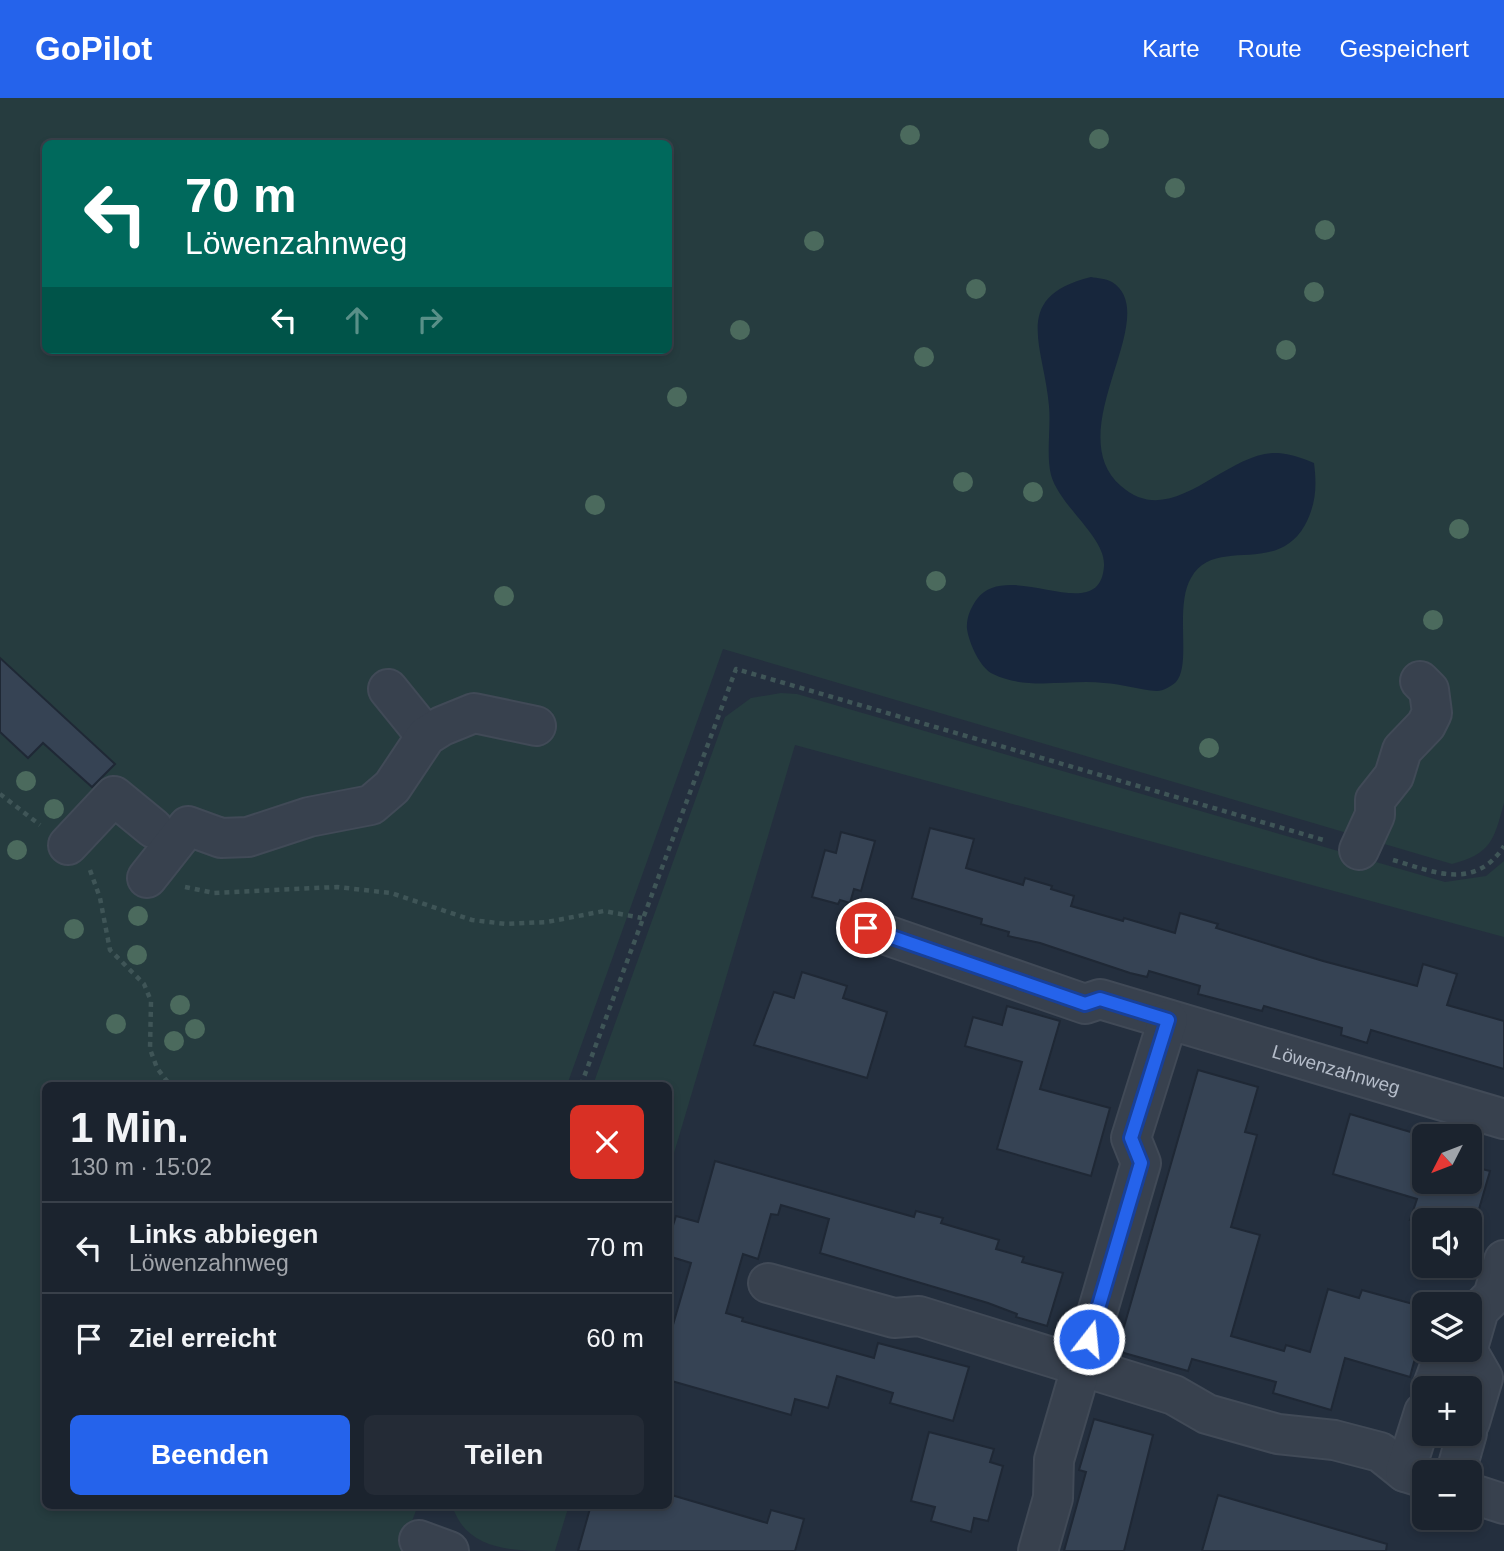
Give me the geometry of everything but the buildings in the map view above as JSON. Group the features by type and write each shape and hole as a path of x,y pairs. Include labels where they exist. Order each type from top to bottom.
{"street":[{"path":"1359,850 1375,815 1375,800 1394,776 1402,750 1426,725 1432,713 1429,690 1420,681"},
{"path":"388,689 426,736"},
{"path":"147,878 188,826 221,838 248,837 309,817 371,805 392,787 426,736 474,713 536,726"},
{"path":"68,845 114,796 153,828"},
{"name":"Löwenzahnweg","path":"866,928 1085,1004 1100,999 1504,1119"},
{"path":"1038,1551 1053,1497 1054,1460 1141,1163 1131,1138 1168,1020"},
{"path":"1482,1307 1493,1296 1504,1260"},
{"path":"768,1283 894,1318 919,1316 1082,1364 1174,1395 1207,1414 1278,1434 1334,1440 1380,1452 1412,1473"},
{"path":"1437,1376 1440,1366 1447,1362"},
{"path":"1482,1497 1504,1504"}],"path":[{"path":"582,1082 736,669 1445,875 1465,874 1495,859 1504,846"},
{"path":"0,794 68,845 89,856 90,874 100,898 110,950 144,984 151,1001 150,1049 157,1068 168,1082"},
{"path":"147,878 214,893 337,887 391,893 472,920 506,924 547,922 604,911 642,918"}],"green space":[{"path":"0,98 1504,98 1504,803 1493,836 1483,850 1452,864 723,649 568,1082 42,1082 42,1509 417,1509 401,1551 0,1551"},
{"path":"781,693 797,694 1445,882 1486,876 1504,861 1504,937 795,745 672,1160 672,1082 594,1082 725,717 751,698"},
{"path":"454,1509 568,1509 555,1551 507,1549 493,1545 468,1532"}],"water":[{"path":"1091,277 1112,282 1125,298 1127,320 1122,347 1104,406 1100,436 1105,463 1121,486 1141,498 1160,500 1180,495 1258,456 1278,453 1314,463 1315,487 1311,510 1305,525 1293,540 1278,549 1263,553 1215,559 1202,566 1191,578 1184,604 1181,674 1174,684 1159,691 1104,683 1034,683 1006,679 988,671 980,661 967,629 968,617 977,599 991,588 1010,585 1070,593 1087,592 1099,584 1104,566 1103,555 1098,544 1063,499 1051,475 1049,406 1038,326 1041,311 1050,297 1066,286"}],"route":[{"path":"866,928 988,968 1014,981 1085,1004 1100,999 1168,1020 1131,1138 1141,1163 1089,1339"}]}
